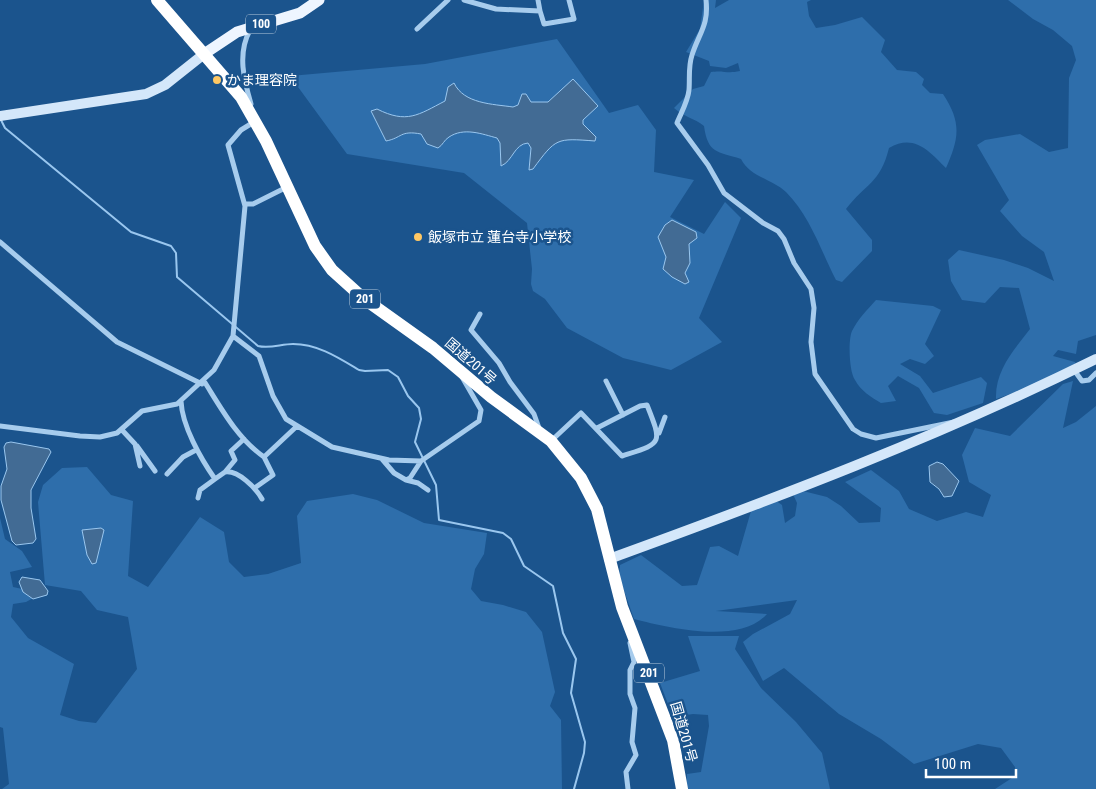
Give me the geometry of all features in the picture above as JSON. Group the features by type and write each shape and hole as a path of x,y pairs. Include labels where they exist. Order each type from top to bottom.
{"highway":[{"name":"国道201号","path":"157,0 241,97 255,121 315,246 332,270 363,298 433,348 490,398 546,437 574,467 597,509 622,608 673,740 682,789"}],"main road":[{"name":"100","path":"204,54 222,40 252,27 300,13 319,0"}],"street":[{"path":"417,29 448,0"},
{"path":"464,0 496,9 540,11"},
{"path":"538,0 544,24 574,18 569,0"},
{"path":"706,0 708,15 692,55 689,68 689,92 677,123 708,164 724,193 763,223 778,231 784,239 794,262 811,289 814,308 812,342 815,374 841,414 861,434 876,438 945,422 964,422"},
{"path":"0,426 100,437 122,430 142,410 181,402 203,382 224,355 233,336 244,204 228,145 241,130 255,121 245,82 242,56 245,39 252,27"},
{"path":"0,116 146,94 165,85 204,54"},
{"path":"244,204 253,204 287,188"},
{"path":"0,242 116,342 203,382 225,416 244,440 264,457 273,475 256,488"},
{"path":"480,314 471,330 499,363 510,382 534,414 546,437 581,413 622,456 653,446 665,417"},
{"path":"233,336 259,356 279,409 286,419 296,427 332,447 382,459 411,462 421,461"},
{"path":"609,559 727,516 964,422 1096,359"},
{"path":"1074,370 1082,381 1089,380 1096,373"},
{"path":"406,480 410,478 421,461 479,421 481,410 467,388 460,372"},
{"path":"606,381 623,414"},
{"path":"181,402 181,412 196,450 215,479"},
{"path":"597,428 640,406 647,405 658,436"},
{"path":"264,457 296,427"},
{"path":"122,430 155,471"},
{"path":"198,498 200,490 225,472 235,460 230,451 244,440"},
{"path":"135,444 140,466"},
{"path":"167,474 183,457 196,450"},
{"path":"382,459 394,473 406,480 418,483 428,490"},
{"path":"225,472 232,472 256,488 262,499"},
{"path":"628,789 626,772 636,756 632,742 635,708 630,694 630,670 634,662 628,635 632,632"}],"shaded area":[{"path":"704,0 716,0 715,8 729,0 811,0 807,2 809,16 816,28 835,25 862,17 885,40 881,52 897,70 916,72 924,79 922,85 930,93 943,94 949,104 956,122 957,131 954,148 946,168 921,146 906,142 898,144 889,148 877,176 846,209 872,240 872,251 842,282 836,280 802,212 786,192 750,170 741,159 711,147 704,126 674,108 693,89 704,86 711,72 740,71 738,63 726,68 710,66 709,61 686,52 700,29"},
{"path":"1008,0 1096,0 1096,335 1078,341 1076,354 1058,350 1053,356 1075,362 1078,370 996,399 1002,370 1030,329 1019,288 1000,287 985,303 962,300 951,281 948,260 959,250 1004,260 1028,268 1054,281 1044,252 1022,236 1000,211 1009,200 977,145 985,140 1020,134 1049,152 1068,148 1069,78 1076,60 1072,46 1053,30 1033,19"},
{"path":"557,39 609,113 638,105 656,130 654,172 694,180 670,217 704,234 725,202 741,218 699,318 722,342 671,370 623,358 567,328 545,299 533,291 527,223 464,173 347,154 290,76 425,64"},
{"path":"573,79 598,106 583,120 583,124 596,137 595,141 564,140 558,142 547,151 533,169 529,170 531,148 528,143 516,149 505,164 501,166 500,143 497,138 473,132 461,132 449,137 438,148 427,144 421,134 414,133 405,134 386,141 371,111 377,109 387,114 405,117 420,114 445,101 448,87 454,83 465,95 488,104 513,107 518,105 522,94 526,94 531,102 548,102"},
{"path":"672,220 696,232 697,238 689,244 690,263 685,273 689,282 685,284 672,277 663,269 666,257 658,237 665,225"},
{"path":"876,300 933,306 941,310 925,344 934,356 925,364 910,359 900,364 920,376 933,393 981,377 987,383 983,403 947,415 934,413 919,388 898,376 888,386 896,401 881,403 863,391 857,384 851,370 850,341 852,331 857,322"},
{"path":"1073,381 1063,428 1076,422 1096,406 1096,789 995,789 1015,776 1015,767 1001,748 978,744 914,764 881,739 839,714 784,668 763,681 743,642 753,634 790,614 797,600 716,611 767,614 755,623 740,629 722,632 684,630 634,619 619,576 620,565 641,555 682,586 697,585 710,547 719,546 738,556 751,511 772,498 782,505 785,523 795,516 797,503 792,492 799,490 827,497 841,506 859,523 880,522 881,508 845,482 871,470 899,491 909,509 937,521 966,512 983,517 991,495 969,482 962,455 975,428 1010,436 1063,384"},
{"path":"11,442 49,449 51,452 31,490 31,508 36,539 33,543 16,545 12,541 1,500 1,486 7,469 4,447 6,443"},
{"path":"937,462 943,464 959,481 952,496 944,497 939,489 930,482 929,466"},
{"path":"87,467 111,495 133,501 128,576 148,587 200,517 224,532 229,562 244,577 268,574 301,563 297,516 307,501 353,494 377,500 424,523 487,533 484,554 475,569 471,589 481,601 526,612 542,632 555,692 550,706 561,720 562,789 2,789 9,784 3,728 0,727 0,518 5,539 22,551 32,567 10,572 13,587 27,590 35,597 26,602 13,604 11,617 28,638 74,664 60,715 79,721 96,723 137,669 128,617 97,610 81,591 45,585 38,502 43,485 62,468"},
{"path":"101,528 104,530 96,563 92,564 87,555 82,530"},
{"path":"22,577 40,580 48,591 47,595 33,599 23,592 19,582"},
{"path":"688,636 739,636 735,649 761,688 796,722 822,753 830,789 686,789 687,774 701,772 709,726 708,715 693,714 673,717 660,683 700,671"}],"waterway":[{"path":"1,120 5,128 131,232 171,246 176,253 177,277 258,346 267,347 293,344 311,346 328,352 359,370 388,370 398,377 408,396 419,408 421,419 415,442 436,485 439,520 503,533 511,539 524,566 553,586 563,633 576,659 571,693 585,742 584,753 574,789"}],"place":[{"name":"かま理容院","path":"217,80"},
{"name":"飯塚市立 蓮台寺小学校","path":"418,237"}]}
